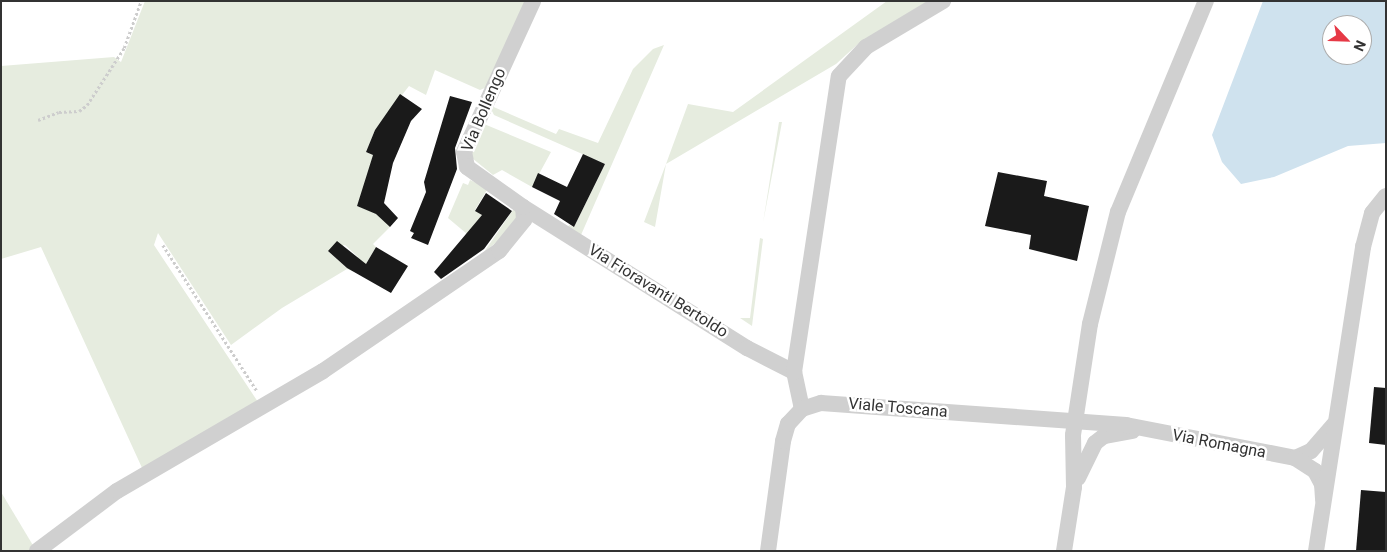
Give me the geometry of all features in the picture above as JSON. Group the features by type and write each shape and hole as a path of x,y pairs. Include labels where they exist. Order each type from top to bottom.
{"street":[{"name":"Via Bollengo","path":"519,202 467,167 464,152 533,1"},
{"path":"768,551 782,441 788,424 802,409 794,372 839,76 866,48 942,1"},
{"path":"1064,551 1074,487 1075,420 1090,324 1120,204 1206,1"},
{"path":"1316,551 1363,247 1372,213 1386,196"},
{"name":"Via Fioravanti Bertoldo","path":"519,202 748,348 794,372"},
{"path":"37,551 118,491 323,371 499,251 524,220 519,202"},
{"name":"Viale Toscana","path":"802,409 838,403 1031,420 1075,420 1143,430"},
{"path":"1323,500 1322,484 1315,471 1295,458 1316,447 1337,419"},
{"path":"1074,487 1095,442 1104,436 1143,430"},
{"name":"Via Romagna","path":"1143,430 1295,458"}],"path":[{"path":"38,120 59,112 79,111 87,105 124,48 141,1"},
{"path":"163,245 266,405"}],"shaded area":[{"path":"145,1 529,1 487,87 480,90 435,70 426,95 409,86 375,130 366,152 373,155 369,175 357,206 380,215 390,227 373,244 376,247 360,274 347,269 282,308 231,345 158,233 154,245 258,402 143,470 41,247 1,259 1,66 114,57 121,62","holes":["345,245 358,257 347,268 328,251"]},
{"path":"887,1 928,1 858,44 836,64 666,164 688,104 733,112"},
{"path":"664,45 581,235 567,229 569,225 574,227 605,164 494,115 489,105 556,134 559,129 598,143 633,69 653,49"},
{"path":"779,122 782,122 763,223"},
{"path":"484,124 551,152 532,187 502,170 493,175 472,158 469,151"},
{"path":"666,164 655,227 644,222"},
{"path":"470,180 488,188 475,210 482,215 467,234 448,218 463,183 468,185"},
{"path":"515,207 519,214 507,234 484,252"},
{"path":"760,238 763,239 752,326 740,318 750,318"},
{"path":"1,492 34,547 29,551 1,551"}],"water":[{"path":"1263,1 1386,1 1386,143 1348,146 1274,177 1241,184 1222,162 1212,135"}],"building":[{"path":"400,94 422,109 411,121 393,163 384,203 398,218 390,227 376,214 357,206 373,155 366,152 375,130"},
{"path":"450,96 472,102 455,148 457,169 428,245 411,238 414,233 410,231 426,192 424,182"},
{"path":"583,154 605,164 574,227 554,214 560,201 532,187 538,173 567,187"},
{"path":"998,172 1047,181 1044,196 1089,206 1077,261 1029,249 1031,235 985,226"},
{"path":"486,193 512,211 484,249 441,279 434,272 482,215 475,211"},
{"path":"337,241 366,264 376,247 408,266 391,293 347,268 328,251"},
{"path":"1374,387 1386,388 1386,445 1369,443"},
{"path":"1361,490 1386,492 1386,551 1356,551"}]}
